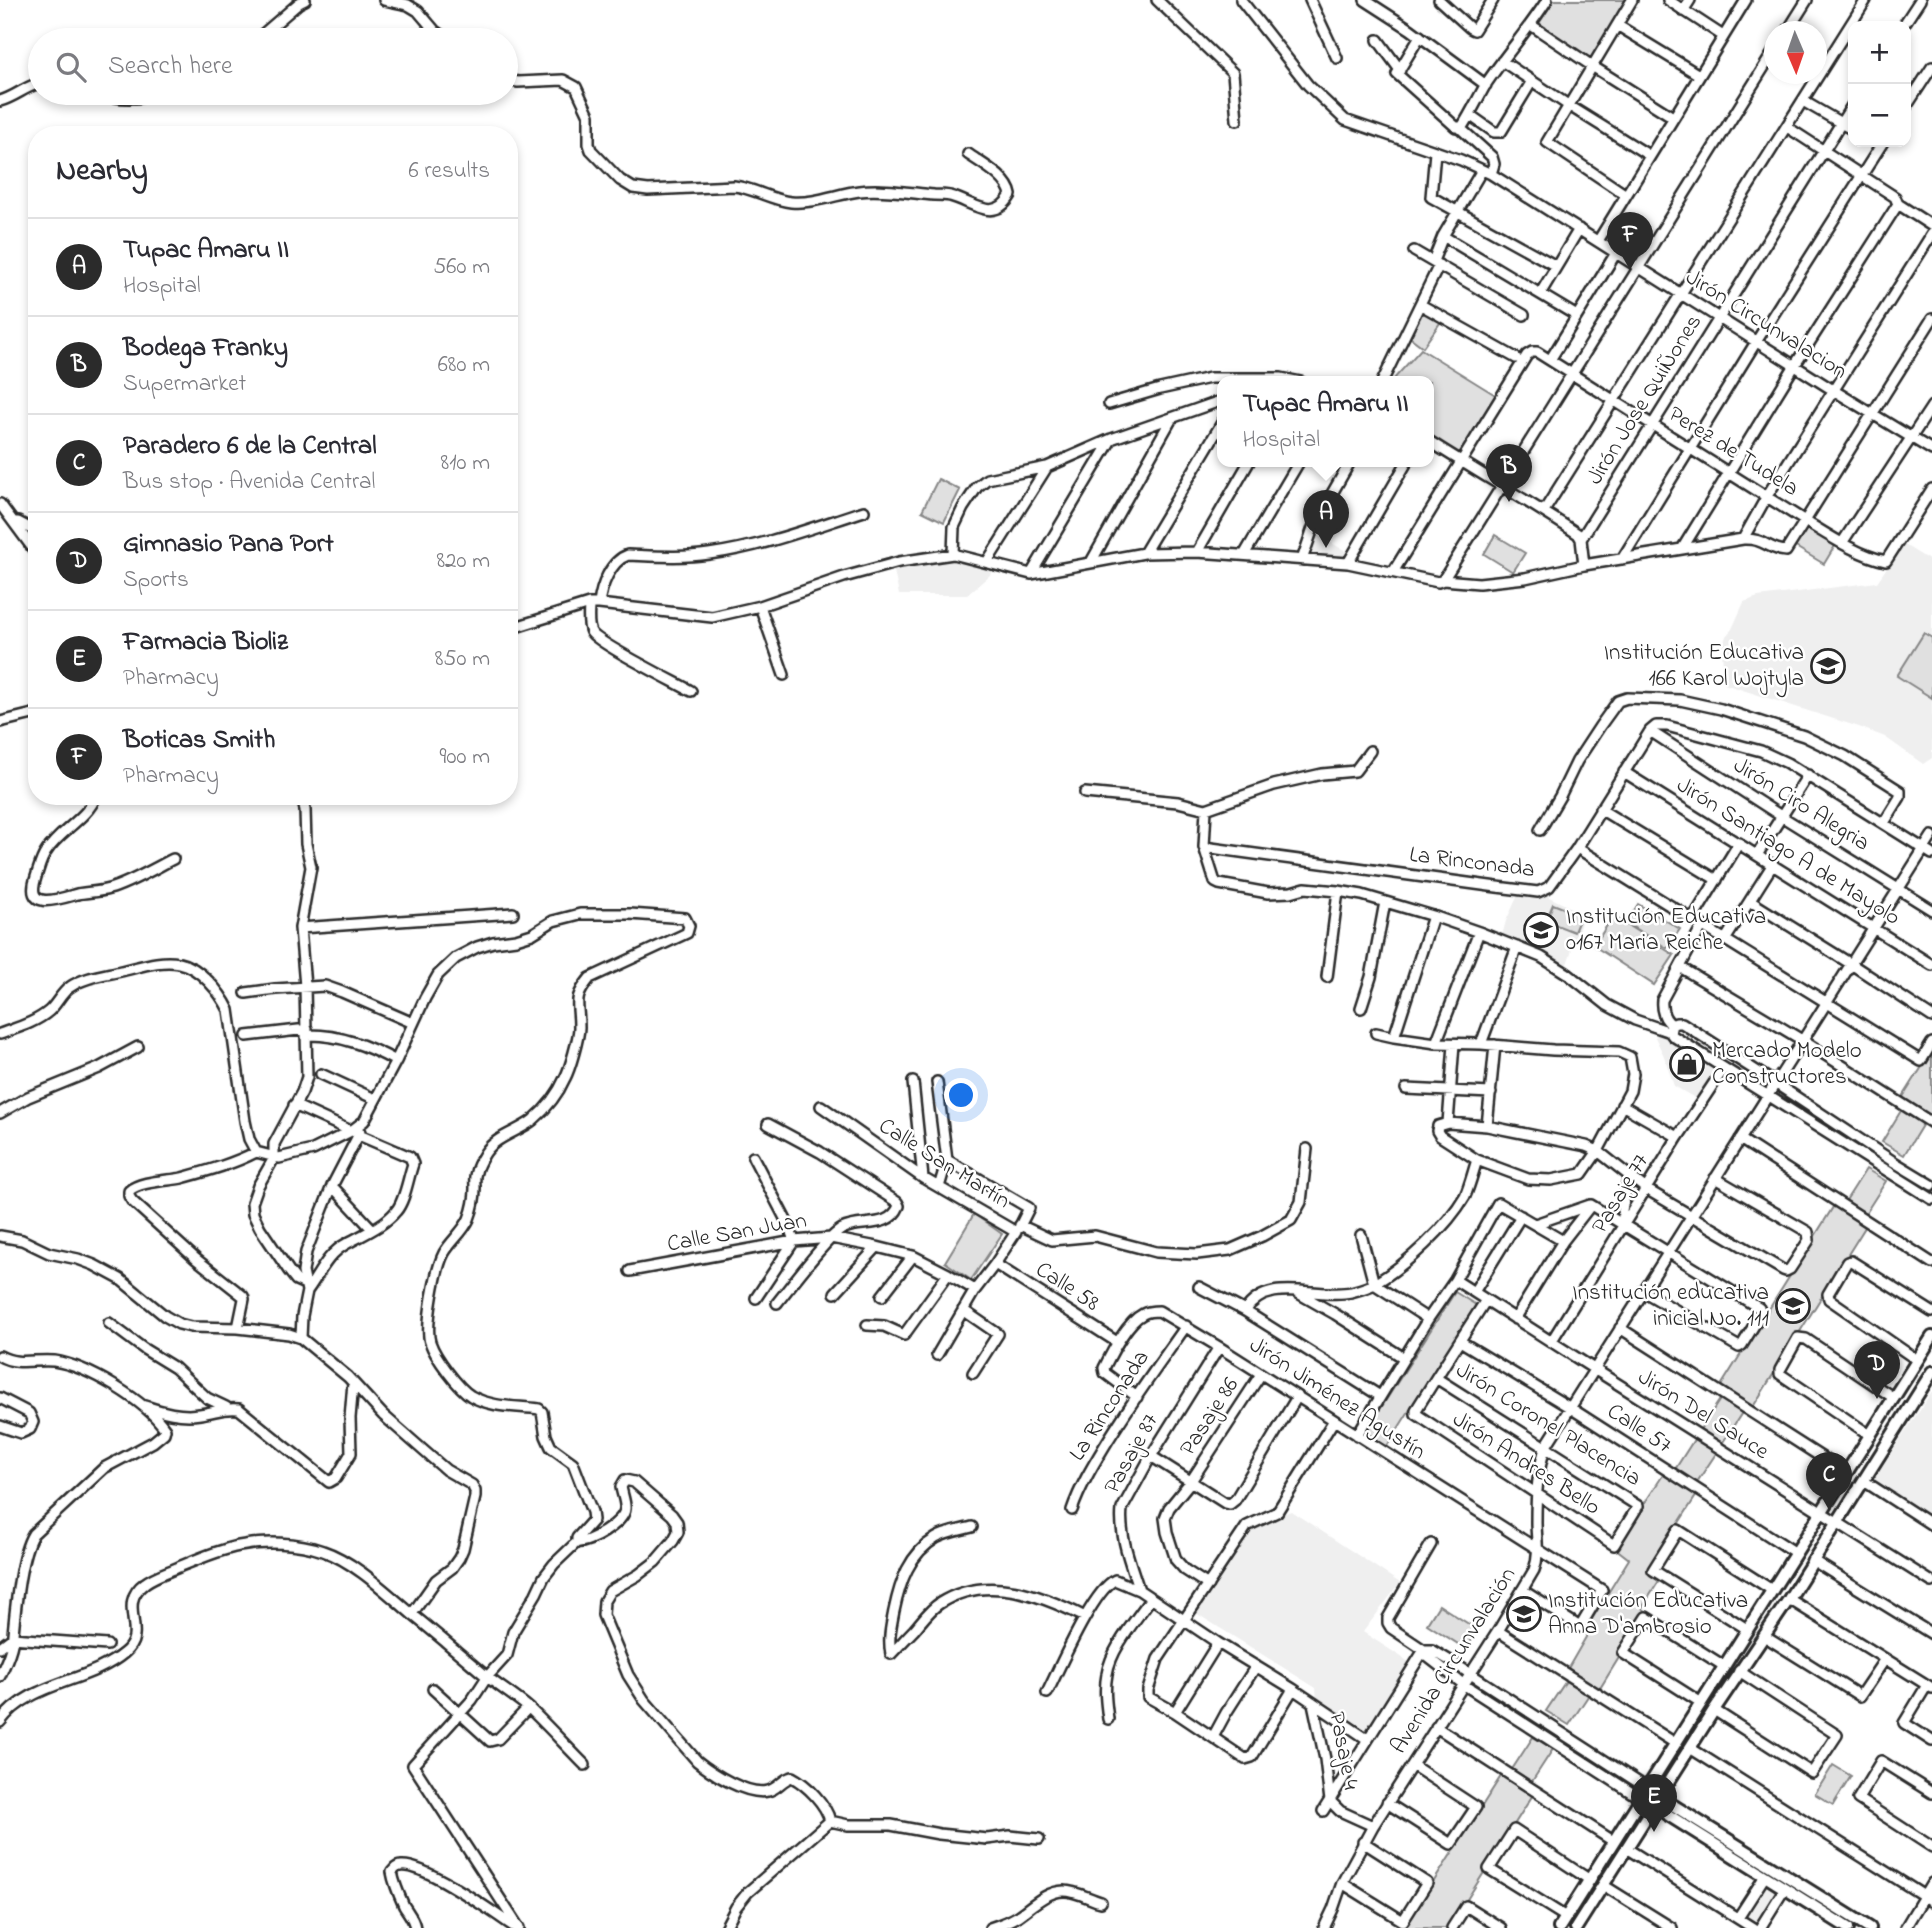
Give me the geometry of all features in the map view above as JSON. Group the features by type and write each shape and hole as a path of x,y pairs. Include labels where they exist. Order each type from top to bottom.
{"main road":[{"path":"1559,1928 1932,1337"},
{"path":"1579,1927 1626,1848 1789,1599 1932,1372"},
{"path":"1647,1788 1656,1801 1765,1876 1848,1928"},
{"path":"1640,1798 1656,1801 1870,1928"}],"street":[{"path":"270,28 305,0"},
{"path":"384,0 408,5 418,11 432,28"},
{"path":"1157,0 1233,74 1237,120"},
{"name":"Jirón Circunvalacion","path":"1241,0 1308,85 1345,120 1461,160 1486,172 1932,450"},
{"path":"1310,0 1337,58"},
{"path":"1365,0 1420,36 1486,85"},
{"path":"1438,0 1474,30 1493,0"},
{"path":"1460,127 1502,61 1547,0"},
{"path":"1626,195 1547,142 1632,0"},
{"path":"1668,0 1723,36"},
{"path":"1683,10 1690,0"},
{"path":"1598,241 1746,0"},
{"path":"1794,21 1807,0"},
{"path":"1544,511 1866,0"},
{"path":"1906,21 1920,0"},
{"path":"1531,25 1673,117"},
{"path":"1617,25 1699,75"},
{"path":"1385,376 1421,305 1443,236 1457,210 1494,164 1492,157 1460,127 1397,74 1420,36"},
{"path":"1378,40 1400,70"},
{"path":"1502,61 1650,156"},
{"path":"1443,580 1764,67"},
{"path":"1911,99 1932,67"},
{"path":"518,82 563,80 576,87 589,115 589,144 594,154 633,188 734,186 795,203 861,191 949,196 990,210 1006,204 1011,195 1008,186 968,154"},
{"path":"1470,115 1494,132 1501,132 1532,81"},
{"path":"0,101 28,88"},
{"path":"1803,101 1848,126"},
{"name":"Jirón Jose QuiÑones","path":"1581,538 1848,112"},
{"path":"1787,127 1863,175 1895,197 1898,204 1932,226"},
{"path":"1622,559 1863,175 1877,147"},
{"path":"1435,152 1431,197 1556,266"},
{"path":"1682,549 1898,204"},
{"path":"1540,294 1579,229"},
{"path":"1743,539 1767,496 1932,234"},
{"path":"1443,236 1577,316"},
{"path":"1414,251 1524,315"},
{"path":"1550,360 1616,253"},
{"path":"1421,305 1516,358"},
{"path":"518,625 589,604 712,617 760,606 899,562 953,554 1031,574 1144,553 1197,552 1348,564 1438,582 1443,580 1479,583 1525,578 1584,565 1743,539 1763,541 1777,550 1786,551 1932,319"},
{"name":"Perez de Tudela","path":"1461,461 1527,355 1538,352 1805,521 1842,543 1879,559 1886,561 1932,489"},
{"path":"1109,404 1160,389 1217,378"},
{"path":"953,554 954,527 962,508 977,487 987,479 1047,467 1111,439 1217,402"},
{"path":"1842,543 1932,405"},
{"path":"1091,562 1172,418"},
{"path":"1144,553 1217,431"},
{"path":"1031,574 1111,439"},
{"path":"1434,444 1578,534 1581,538 1584,565"},
{"path":"1393,572 1461,461"},
{"path":"987,562 1047,467"},
{"path":"1197,552 1246,467"},
{"path":"1244,555 1296,467"},
{"path":"1302,560 1314,525 1347,467"},
{"path":"1348,564 1404,467"},
{"path":"0,504 28,541"},
{"path":"599,604 604,584 622,556 685,557 710,554 764,543 864,510"},
{"path":"14,522 28,527"},
{"path":"589,604 590,629 593,635 691,691"},
{"path":"760,606 784,675"},
{"path":"1540,830 1577,761 1600,726 1618,701 1627,698 1680,699 1721,709 1804,736 1844,756 1900,791 1900,797 1884,823"},
{"path":"0,722 28,715"},
{"path":"1650,731 1656,726 1667,726 1761,751 1808,775 1928,852"},
{"name":"La Rinconada","path":"1203,846 1545,891 1577,848 1650,731"},
{"name":"Jirón Ciro Alegria","path":"1650,731 1932,910"},
{"path":"1085,793 1178,802 1206,809 1274,785 1322,774 1355,771 1370,751"},
{"name":"Jirón Santiago A de Mayolo","path":"1624,772 1932,965"},
{"path":"1757,855 1808,775"},
{"path":"92,805 46,851 34,884 35,895 40,900 52,902 110,889 173,859"},
{"path":"304,805 306,844 311,867 300,928 305,986 307,1077 274,1144 274,1158 252,1203 253,1214 289,1271 306,1288"},
{"path":"1206,809 1203,846 1215,882 1219,884 1268,893 1305,888 1338,891 1362,895 1433,916 1541,957 1568,974 1607,1005 1635,1020 1671,1029"},
{"path":"1601,809 1717,880"},
{"name":"Avenida Circunvalación","path":"1324,1928 1342,1883 1363,1842 1534,1570 1538,1561 1536,1520 1539,1469 1546,1446 1898,888 1928,852 1932,836"},
{"path":"1692,920 1739,843"},
{"path":"1577,848 1921,1061 1932,1043"},
{"path":"1725,940 1773,864"},
{"path":"1327,977 1338,891"},
{"path":"1749,901 1932,1017"},
{"path":"1361,1008 1371,977 1385,902"},
{"path":"300,928 513,913"},
{"path":"301,1338 306,1252 355,1133 396,1061 438,975 456,958 477,947 532,934 553,921 580,914 685,918 689,926 687,933 590,978 579,991 576,1010 579,1028 566,1077 551,1102 532,1120 495,1142 486,1152 475,1173 475,1202 470,1217 443,1254 428,1321 430,1341 437,1354 459,1386 470,1395 497,1405 539,1409 542,1412 546,1436 551,1447 573,1463 592,1512 593,1520 577,1538 577,1542 549,1571 513,1632 507,1655 487,1677 475,1696 413,1765 517,1928"},
{"path":"1394,1037 1433,916"},
{"path":"1702,926 1661,1005 1672,1036 1932,1199"},
{"path":"1436,1042 1479,932"},
{"path":"1481,1044 1517,947"},
{"path":"0,1034 42,1016 64,992 78,982 150,965 183,963 207,980 229,1010 247,1130 256,1152"},
{"path":"1680,967 1802,1040 1932,1123"},
{"path":"246,993 305,986 334,988 413,1023"},
{"path":"1671,1029 1676,1023 1682,1023 1932,1185"},
{"path":"247,1035 307,1032 368,1047 396,1061"},
{"path":"1376,1032 1394,1037 1454,1044 1619,1052 1630,1057 1633,1074 1630,1091 1598,1151 1582,1174 1551,1180 1528,1179 1477,1160 1440,1136 1437,1131 1438,1126 1448,1124 1487,1126 1586,1146 1598,1151 1646,1189 1783,1270 1790,1269 1809,1240 1808,1232 1715,1178"},
{"path":"1448,1124 1454,1044"},
{"path":"1487,1126 1495,1045"},
{"path":"0,1113 28,1097 99,1068 138,1047"},
{"name":"Pasaje 77","path":"1551,1342 1724,1068"},
{"path":"321,1074 375,1099"},
{"path":"937,1082 947,1160 939,1187"},
{"path":"913,1083 923,1178"},
{"path":"1406,1089 1491,1093"},
{"path":"295,1105 410,1157 413,1161 401,1205 385,1222 345,1245 332,1256 306,1288"},
{"path":"1622,1105 1678,1137"},
{"name":"Calle San Martín","path":"821,1106 923,1178 1018,1228 996,1264"},
{"path":"768,1124 840,1164 899,1206 885,1221 839,1230 777,1303"},
{"path":"238,1328 243,1296 132,1201 129,1191 136,1186 182,1178 256,1152 274,1158 313,1150 355,1133"},
{"path":"1740,1139 1932,1264"},
{"path":"947,1160 1029,1208 1018,1228 1052,1240 1095,1236 1156,1252 1197,1254 1230,1250 1291,1220 1301,1202 1307,1149"},
{"path":"753,1157 794,1241 756,1298"},
{"path":"1882,1168 1888,1158"},
{"path":"1245,1311 1260,1295 1273,1291 1349,1292 1374,1284 1402,1264 1455,1212 1466,1193 1477,1160"},
{"path":"1625,1226 1622,1210 1629,1176"},
{"path":"332,1186 372,1229"},
{"path":"1357,1434 1455,1280 1498,1203 1563,1241"},
{"path":"1591,1205 1759,1308 1761,1314 1739,1347 1643,1291"},
{"path":"1535,1224 1591,1205"},
{"path":"1516,1319 1563,1241 1591,1205"},
{"path":"1474,1292 1521,1216"},
{"path":"1361,1235 1374,1284 1428,1319"},
{"path":"0,1237 22,1240 49,1252 101,1268 179,1324 191,1327 238,1328 301,1338 353,1382 393,1424 446,1470 472,1485 475,1491 459,1558 436,1580 412,1614"},
{"name":"Calle San Juan","path":"630,1271 794,1241 831,1238 913,1256 975,1290"},
{"path":"835,1293 877,1247"},
{"path":"882,1296 913,1256"},
{"path":"1917,1360 1829,1299 1828,1294 1847,1262 1851,1261 1932,1312"},
{"path":"937,1355 975,1290 996,1264"},
{"name":"Calle 58","path":"996,1264 1116,1342"},
{"path":"867,1325 884,1326 904,1335 948,1274"},
{"name":"Jirón Del Sauce","path":"1455,1280 1932,1582"},
{"path":"1199,1287 1245,1311 1380,1396"},
{"path":"1296,1292 1404,1358"},
{"path":"1436,1378 1486,1300"},
{"path":"964,1310 998,1334 973,1373"},
{"name":"Jirón Jiménez Agustín","path":"1137,1397 1104,1371 1116,1342 1140,1314 1159,1311 1602,1590 1580,1627 1522,1590"},
{"path":"109,1323 175,1368 207,1398 239,1409 329,1482 336,1478 351,1453 353,1382"},
{"name":"La Rinconada","path":"1072,1510 1091,1469 1116,1426 1185,1326"},
{"path":"1620,1328 1846,1473"},
{"path":"1870,1435 1782,1376 1780,1370 1798,1338 1806,1339 1894,1398"},
{"name":"Calle 57","path":"1460,1340 1796,1553"},
{"name":"Pasaje 87","path":"1139,1590 1127,1550 1122,1509 1151,1456 1219,1347"},
{"path":"0,1356 13,1361 67,1364 114,1385 144,1406 165,1427 164,1433 153,1442 104,1468 30,1539 8,1658 0,1676"},
{"name":"Pasaje 86","path":"1208,1585 1185,1570 1176,1560 1165,1518 1169,1508 1191,1481 1261,1374"},
{"name":"Jirón Andres Bello","path":"1436,1378 1416,1410 1417,1416 1614,1545"},
{"name":"Jirón Coronel Placencia","path":"1436,1378 1638,1506 1614,1545"},
{"path":"1151,1456 1224,1503 1230,1504 1235,1500 1297,1397"},
{"path":"0,1398 29,1413 33,1422 30,1429 21,1433 0,1426"},
{"path":"144,1406 168,1414 187,1415 227,1407"},
{"path":"1293,1689 1252,1757 1245,1759 1148,1697 1158,1660 1247,1526 1277,1511 1334,1420"},
{"path":"577,1542 583,1542 603,1532 623,1516 625,1509 621,1487 625,1480 634,1482 672,1515 677,1522 678,1532 673,1541 655,1562 610,1591 604,1601 603,1615 628,1675 660,1718 706,1768 741,1787 766,1792 792,1777 800,1781 828,1811 830,1821"},
{"path":"1864,1481 1932,1525"},
{"path":"972,1527 935,1538 923,1547 909,1564 899,1586 888,1641 891,1654 940,1602 984,1588 1025,1593 1059,1604 1085,1617"},
{"path":"1747,1629 1653,1570 1678,1530 1772,1590"},
{"path":"0,1722 11,1710 30,1697 110,1663 125,1653 135,1639 131,1613 133,1598 146,1582 194,1561 239,1546 282,1544 308,1547 346,1561 528,1708 585,1765"},
{"path":"1431,1544 1388,1618 1391,1628 1424,1650 1427,1657 1463,1684 1640,1798"},
{"path":"1812,1560 1932,1634"},
{"path":"1047,1693 1085,1617 1109,1583 1115,1580 1139,1590 1367,1739"},
{"path":"1108,1719 1107,1673 1112,1655 1151,1598"},
{"path":"1789,1599 1929,1687 1904,1723 1932,1741"},
{"path":"1700,1702 1623,1653 1646,1617 1724,1666"},
{"path":"1498,1631 1675,1743"},
{"path":"1764,1636 1860,1696 1885,1659"},
{"path":"0,1647 12,1638 107,1645"},
{"path":"1175,1712 1218,1643"},
{"path":"1424,1650 1432,1650 1470,1673 1647,1788"},
{"path":"1323,1811 1424,1650"},
{"path":"1213,1737 1256,1666"},
{"path":"1714,1710 1812,1773 1837,1735 1740,1671"},
{"path":"433,1689 487,1739 493,1741 528,1708"},
{"name":"Pasaje 4","path":"1313,1703 1325,1759 1330,1801 1340,1811 1373,1826"},
{"path":"1436,1727 1613,1841"},
{"path":"1690,1748 1928,1899"},
{"path":"1932,1793 1881,1761 1858,1798 1932,1847"},
{"path":"1387,1803 1451,1844 1476,1807 1412,1765"},
{"path":"830,1821 848,1825 891,1825 939,1835 1039,1839"},
{"path":"724,1928 748,1892 830,1821"},
{"path":"1566,1917 1489,1868 1514,1830 1590,1880"},
{"path":"1342,1883 1403,1921 1427,1883 1363,1842"},
{"path":"1626,1848 1753,1928"},
{"path":"415,1928 394,1882 392,1872 401,1866 434,1875 517,1928"},
{"path":"1738,1918 1765,1876"},
{"path":"1905,1928 1928,1899 1932,1883"},
{"path":"1603,1885 1672,1928"},
{"path":"1760,1928 1785,1888"},
{"path":"990,1928 1014,1919 1029,1907 1064,1891 1101,1902"},
{"path":"1452,1928 1466,1906 1501,1928"}],"shaded area":[{"path":"1554,0 1628,0 1590,60 1538,25"},
{"path":"1425,309 1442,320 1423,347 1407,335"},
{"path":"1421,349 1497,396 1460,455 1434,439 1434,376 1396,376"},
{"path":"938,479 960,490 944,522 922,511"},
{"path":"1805,526 1836,544 1824,564 1794,546"},
{"path":"1317,535 1346,551 1340,563 1310,559 1311,546"},
{"path":"1495,535 1525,553 1513,572 1484,554"},
{"name":"Institución Educativa 166 Karol Wojtyla","path":"1903,544 1932,562 1932,758 1923,764 1885,737 1724,684 1722,648 1744,602 1758,597 1877,582"},
{"path":"960,559 992,569 990,575 967,595 899,595 893,566"},
{"path":"1924,633 1932,638 1932,698 1897,676"},
{"name":"Institución Educativa 0167 Maria Reiche","path":"1520,891 1545,895 1584,914 1567,964 1501,939"},
{"path":"1553,904 1581,915 1574,932 1546,921"},
{"path":"1638,904 1680,929 1667,948 1626,923"},
{"path":"1613,916 1674,955 1654,985 1594,946"},
{"name":"Mercado Modelo Constructores","path":"1660,1032 1719,1072 1700,1101 1674,1086 1655,1037"},
{"path":"1932,1051 1932,1120 1901,1100"},
{"path":"1902,1109 1924,1122 1904,1155 1882,1142"},
{"path":"1866,1169 1886,1181 1865,1214 1845,1202"},
{"path":"1835,1204 1867,1224 1751,1410 1719,1389"},
{"path":"974,1214 1002,1234 971,1280 945,1262"},
{"path":"1455,1292 1476,1305 1387,1446 1365,1433"},
{"path":"1932,1391 1932,1518 1873,1481"},
{"path":"1721,1398 1743,1411 1721,1445 1699,1431"},
{"path":"1695,1438 1717,1452 1695,1485 1674,1471"},
{"path":"1665,1472 1698,1493 1650,1568 1662,1576 1642,1608 1647,1612 1599,1690 1567,1670 1586,1637 1587,1627 1629,1559 1615,1548"},
{"path":"1291,1511 1400,1583 1363,1632 1409,1662 1367,1731 1317,1700 1316,1688 1191,1610 1249,1528"},
{"path":"1439,1605 1478,1630 1466,1649 1427,1624"},
{"path":"1568,1678 1590,1693 1569,1725 1546,1711"},
{"path":"1533,1737 1553,1749 1531,1783 1511,1771"},
{"path":"1833,1765 1851,1776 1833,1805 1815,1794"},
{"path":"1503,1773 1534,1793 1449,1928 1404,1928"},
{"path":"1763,1883 1779,1893 1759,1925 1743,1916"}],"place":[{"name":"Boticas Smith","path":"1630,270"},
{"name":"Bodega Franky","path":"1509,502"},
{"name":"Tupac Amaru II","path":"1326,548"},
{"name":"Institución Educativa 166 Karol Wojtyla","path":"1828,666"},
{"name":"Institución Educativa 0167 Maria Reiche","path":"1541,930"},
{"name":"Mercado Modelo Constructores","path":"1687,1064"},
{"name":"Institución educativa inicial No. 111","path":"1793,1306"},
{"name":"Gimnasio Pana Port","path":"1877,1399"},
{"name":"Paradero 6 de la Central","path":"1829,1510"},
{"name":"Institución Educativa Anna D'ambrosio","path":"1524,1614"},
{"name":"Farmacia Bioliz","path":"1654,1832"}]}
